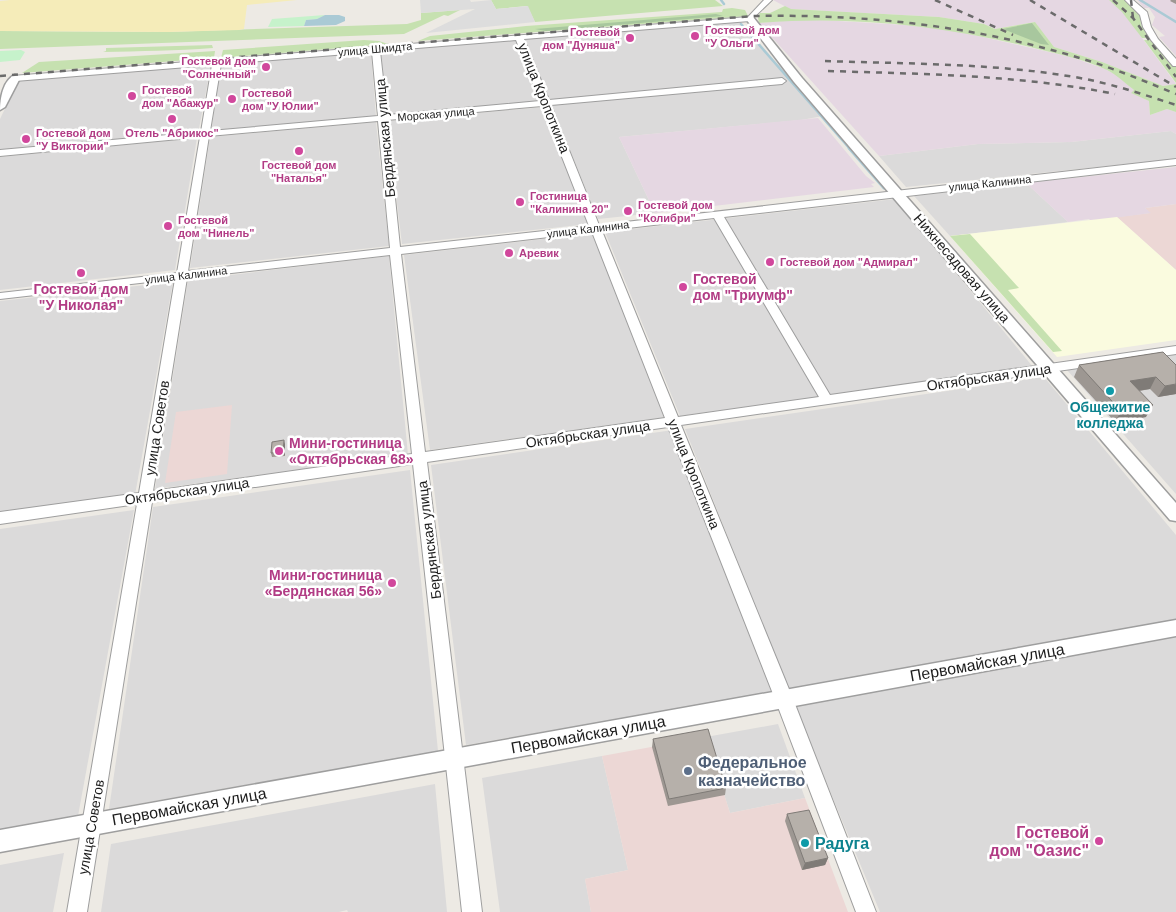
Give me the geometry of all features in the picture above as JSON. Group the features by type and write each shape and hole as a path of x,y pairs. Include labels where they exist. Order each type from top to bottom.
{"street":[{"path":"750,19 768,0"},
{"path":"1129,0 1144,14 1147,27 1154,40 1176,64"},
{"name":"улица Шмидта","path":"0,79 750,19"},
{"name":"Нижнесадовая улица","path":"750,19 798,80 1176,515"},
{"name":"улица Кропоткина","path":"519,37 784,699 866,912"},
{"name":"Бердянская улица","path":"376,48 395,251 472,912"},
{"name":"улица Советов","path":"77,912 217,61"},
{"path":"0,107 15,78"},
{"name":"Морская улица","path":"0,154 782,81"},
{"name":"улица Калинина","path":"0,296 1176,162"},
{"path":"718,214 827,400"},
{"name":"Октябрьская улица","path":"0,518 1176,350"},
{"name":"Первомайская улица","path":"0,840 1176,628"}],"shaded area":[{"path":"420,0 470,0 471,2 491,0 496,9 528,6 535,22 426,33 475,9 421,13"},
{"path":"773,0 1109,0 1123,12 1176,84 1163,86 1102,62 1054,47 1034,22 995,29 984,24 939,17 790,9"},
{"path":"1137,0 1176,0 1176,56 1159,37 1165,36 1152,25 1155,17 1149,8 1144,8"},
{"path":"804,19 905,25 956,31 1071,57 1105,69 1118,76 1134,90 1132,93 1149,101 1150,115 1167,109 1176,112 1176,134 1171,131 1071,142 978,144 879,156 759,23"},
{"path":"741,22 823,116 801,120 619,137 655,213 598,219 524,39"},
{"path":"517,40 542,102 387,116 380,51"},
{"path":"371,52 376,117 211,133 221,64"},
{"path":"211,65 198,134 0,152 0,119 19,80"},
{"path":"544,107 589,224 402,244 387,121"},
{"path":"818,118 866,176 875,183 871,184 874,187 655,213 619,137"},
{"path":"376,122 389,246 190,268 210,137"},
{"path":"1171,131 1176,134 1176,159 906,187 879,156 978,144 1071,142"},
{"path":"197,138 175,270 0,290 0,157"},
{"path":"1176,167 1176,204 1145,208 1151,213 1091,221 1089,219 1068,222 1026,183"},
{"path":"1026,183 1068,222 950,236 914,196"},
{"path":"895,199 1033,367 680,416 605,232"},
{"path":"1176,204 1176,270 1117,217 1150,213 1145,208"},
{"path":"1117,217 1176,270 1176,340 1057,357 950,236"},
{"path":"593,233 667,417 430,450 404,255"},
{"path":"389,256 408,455 155,489 188,280"},
{"path":"173,282 135,495 0,514 0,301"},
{"path":"1176,354 1176,494 1067,370"},
{"path":"1044,377 1176,535 1176,620 789,691 685,429"},
{"path":"232,405 227,474 165,483 176,412"},
{"path":"673,430 772,693 466,745 431,465"},
{"path":"410,470 438,751 109,809 153,507"},
{"path":"134,510 78,816 0,831 0,529"},
{"path":"1176,636 1176,912 880,912 795,707"},
{"path":"778,724 805,798 730,813 706,737"},
{"path":"706,737 730,813 805,798 848,912 591,912 585,879 628,870 602,756"},
{"path":"602,756 628,870 585,879 591,912 500,912 482,778"},
{"path":"435,784 447,912 348,912 347,910 339,912 101,912 111,844"},
{"path":"64,853 53,912 0,912 0,865"}],"green space":[{"path":"491,0 715,0 723,6 535,22 527,6 496,9"},
{"path":"1109,0 1125,0 1140,12 1141,25 1150,38 1142,38 1122,12"},
{"path":"785,6 791,9 939,17 984,24 995,29 1035,22 1054,47 1102,62 1163,86 1176,84 1176,112 1167,109 1150,115 1149,101 1131,93 1134,90 1114,74 1098,66 1071,57 1000,40 898,24 829,20 759,23 760,13 770,13"},
{"path":"723,9 745,10 748,16 418,41 430,36 526,26 722,12"},
{"path":"460,10 448,16 444,15 404,34 0,49 0,31 168,32 407,24 421,20 421,13"},
{"path":"716,14 723,16 546,31 535,29"},
{"path":"325,15 317,19 306,20 304,26 268,27 272,19"},
{"path":"1032,23 1049,45 1041,44 1003,29"},
{"path":"364,40 388,44 221,58 223,50"},
{"path":"1144,40 1152,40 1176,67 1176,83"},
{"path":"212,45 213,48 103,52 106,51 106,48"},
{"path":"21,50 25,52 20,60 0,62 0,51"},
{"path":"215,51 214,58 22,73 39,62"},
{"path":"970,234 1019,288 1008,290 1062,351 1053,352 950,236"}],"sand":[{"path":"297,0 247,5 244,29 239,30 168,32 0,31 0,1"}],"water":[{"path":"325,15 339,15 345,17 345,21 336,25 304,26 306,20 317,19"}],"building":[{"path":"1163,352 1176,365 1176,384 1165,386 1156,377 1130,381 1153,405 1121,411 1079,365"},
{"path":"284,440 283,452 271,453 272,442"},
{"name":"Федеральное казначейство","path":"708,729 726,788 669,799 653,739"},
{"name":"Радуга","path":"809,810 828,858 805,863 787,814"}],"waterway":[{"path":"721,0 724,4"},
{"path":"1140,0 1176,22"},
{"path":"741,24 850,149"},
{"path":"849,148 884,188"}],"railway":[{"path":"935,0 1013,35"},
{"path":"1030,0 1176,87"},
{"path":"1113,0 1133,18"},
{"path":"1131,0 1133,18"},
{"path":"0,76 753,16 794,16 874,20 954,29 994,36 1086,60 1176,94"},
{"path":"1133,18 1176,77"},
{"path":"825,61 1017,69 1105,83 1176,105"},
{"path":"828,71 972,76 1044,83 1115,94"}],"place":[{"name":"Гостевой дом \"У Ольги\"","path":"695,36"},
{"name":"Гостевой дом \"Дуняша\"","path":"630,38"},
{"name":"Гостевой дом \"Солнечный\"","path":"266,67"},
{"name":"Гостевой дом \"Абажур\"","path":"132,96"},
{"name":"Гостевой дом \"У Юлии\"","path":"232,99"},
{"name":"Отель \"Абрикос\"","path":"172,119"},
{"name":"Гостевой дом \"У Виктории\"","path":"26,139"},
{"name":"Гостевой дом \"Наталья\"","path":"299,151"},
{"name":"Гостиница \"Калинина 20\"","path":"520,202"},
{"name":"Гостевой дом \"Колибри\"","path":"628,211"},
{"name":"Гостевой дом \"Нинель\"","path":"168,226"},
{"name":"Аревик","path":"509,253"},
{"name":"Гостевой дом \"Адмирал\"","path":"770,262"},
{"name":"Гостевой дом \"У Николая\"","path":"81,273"},
{"name":"Гостевой дом \"Триумф\"","path":"683,287"},
{"name":"Общежитие колледжа","path":"1110,391"},
{"name":"Мини-гостиница «Октябрьская 68»","path":"279,451"},
{"name":"Мини-гостиница «Бердянская 56»","path":"392,583"},
{"name":"Федеральное казначейство","path":"688,771"},
{"name":"Гостевой дом \"Оазис\"","path":"1099,841"},
{"name":"Радуга","path":"805,843"}]}
